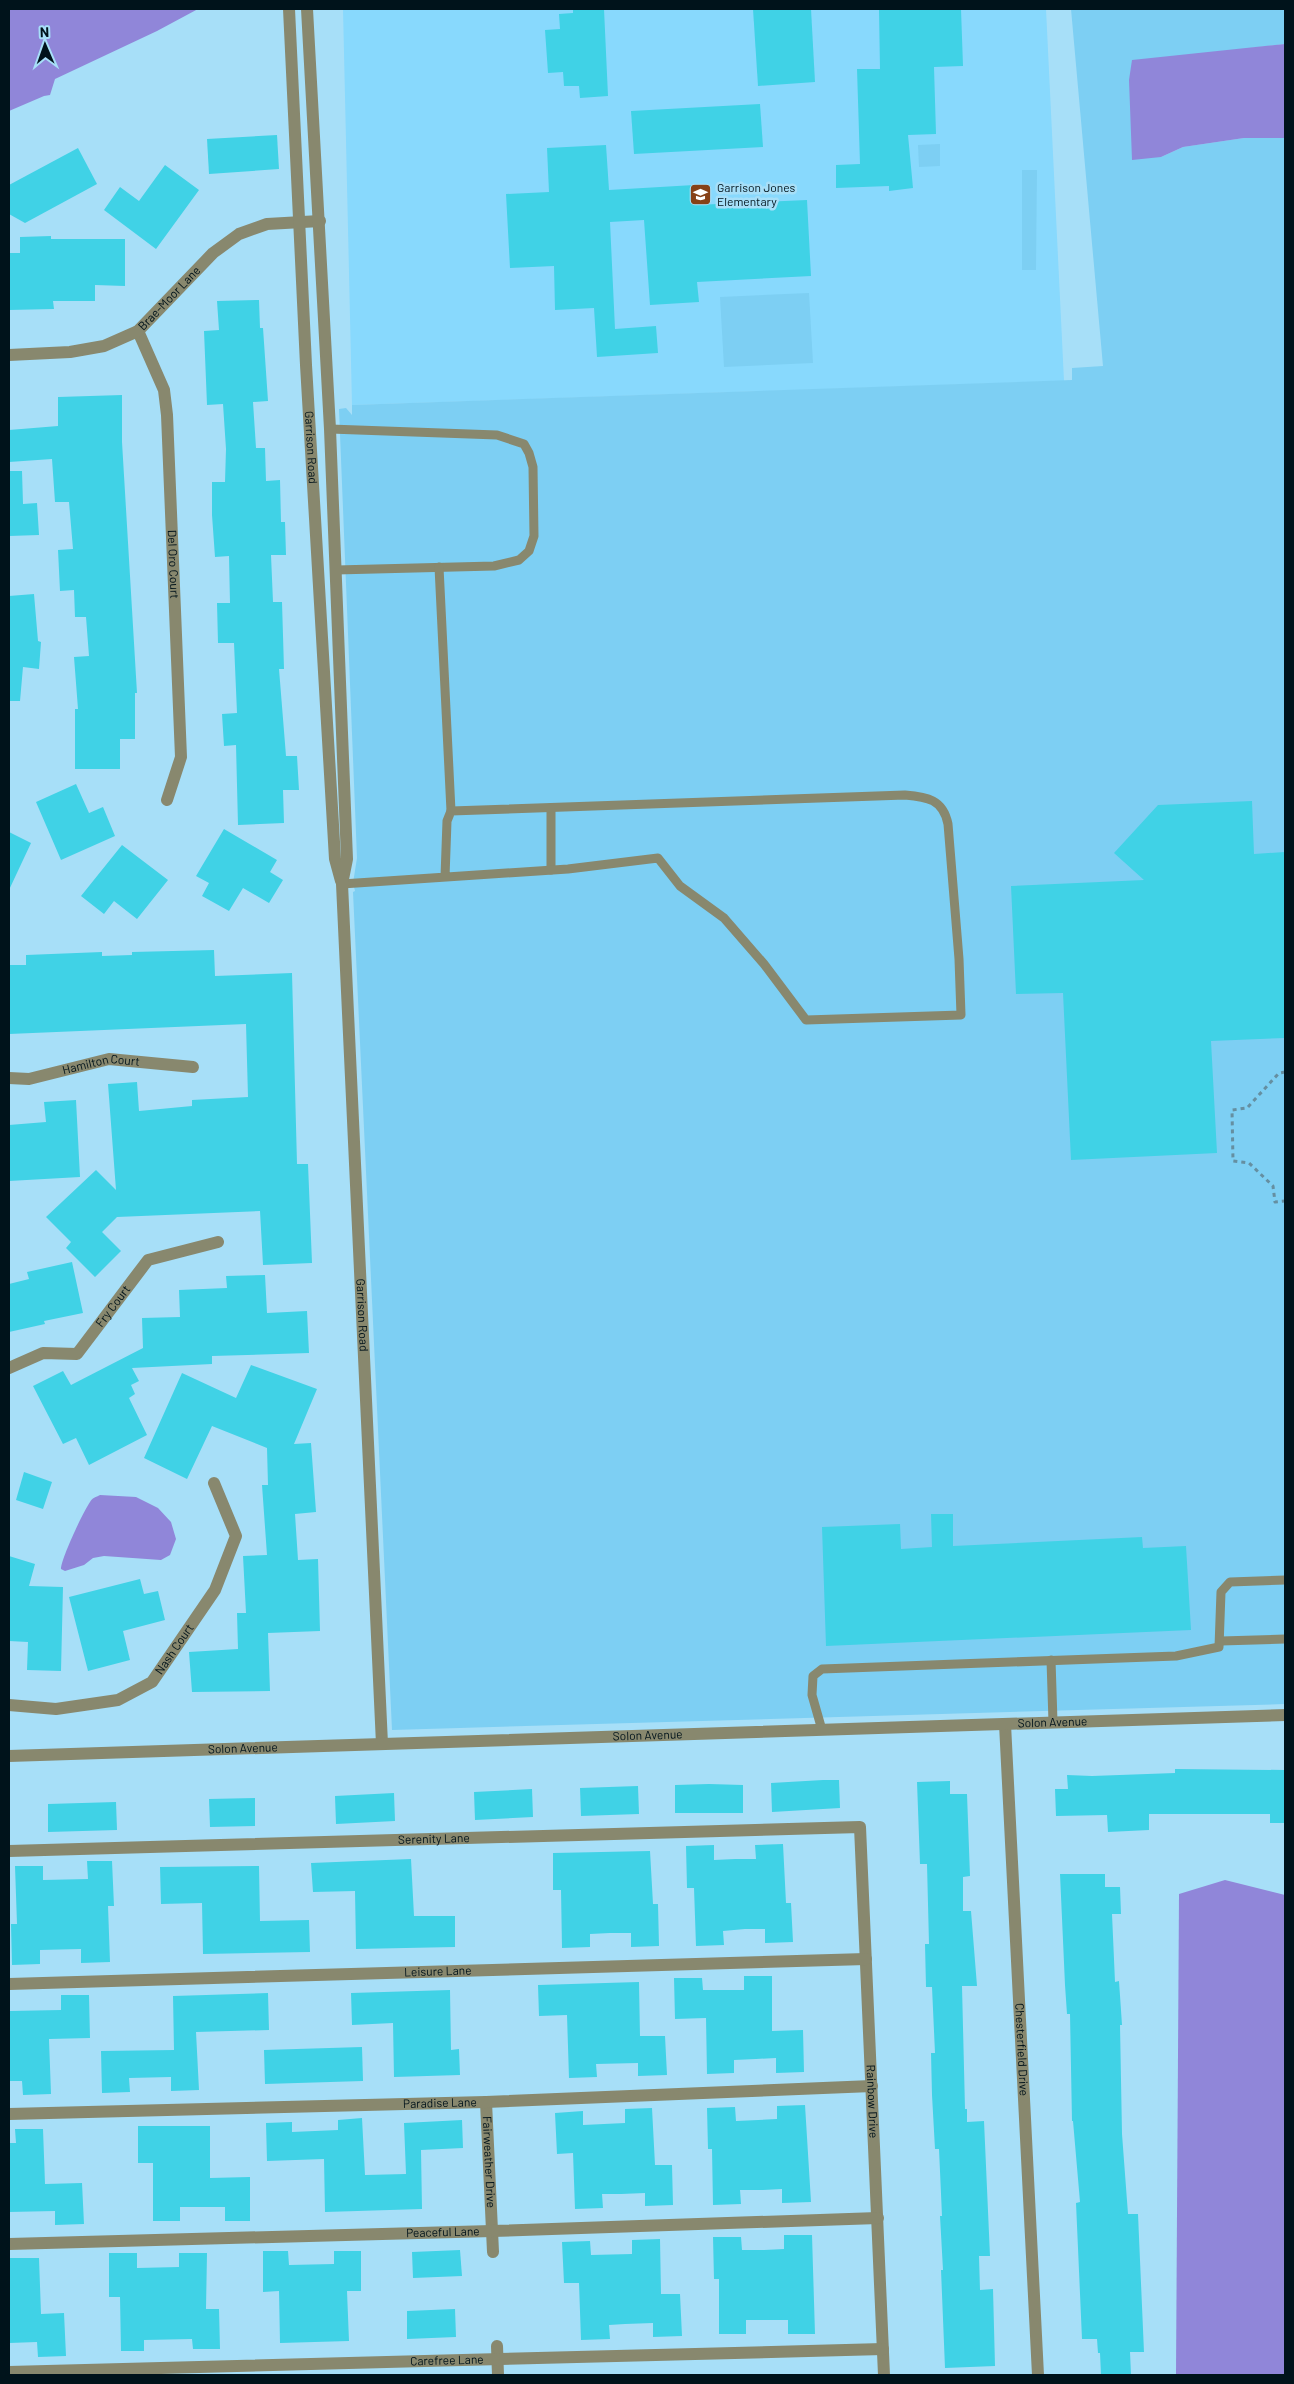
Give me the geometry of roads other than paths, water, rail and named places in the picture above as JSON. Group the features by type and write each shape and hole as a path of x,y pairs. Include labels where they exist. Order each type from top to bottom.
{"street":[{"name":"Garrison Road","path":"289,9 299,222 335,859 342,884 382,1744"},
{"name":"Garrison Road","path":"307,9 320,221 336,570 347,859 342,884"},
{"name":"Brae-Moor Lane","path":"9,355 70,352 104,346 138,331 213,253 238,234 267,224 320,221"},
{"name":"Del Oro Court","path":"138,331 164,390 167,416 181,757 167,800"},
{"name":"Hamilton Court","path":"9,1078 29,1079 109,1059 193,1067"},
{"name":"Fry Court","path":"9,1368 43,1353 77,1354 148,1260 218,1242"},
{"name":"Nash Court","path":"9,1705 56,1709 118,1700 152,1682 215,1590 236,1536 214,1483"},
{"name":"Solon Avenue","path":"9,1756 1285,1715"},
{"name":"Chesterfield Drive","path":"1005,1724 1038,2375"},
{"name":"Serenity Lane","path":"9,1852 860,1827"},
{"name":"Rainbow Drive","path":"860,1827 884,2375"},
{"name":"Leisure Lane","path":"9,1984 866,1960"},
{"name":"Paradise Lane","path":"9,2114 486,2102 872,2086"},
{"name":"Fairweather Drive","path":"486,2102 493,2252"},
{"name":"Peaceful Lane","path":"9,2244 492,2232 878,2218"},
{"name":"Carefree Lane","path":"9,2372 497,2352 883,2349"},
{"path":"497,2352 498,2375"}],"lane":[{"path":"330,429 497,435 524,444 533,467 534,536 529,551 518,560 494,566 336,570"},
{"path":"439,567 451,811 447,822 445,877"},
{"path":"342,884 551,870 658,858 680,886 724,918 764,964 806,1020 961,1015 959,959 948,824 946,812 939,804 928,798 905,795 451,811"},
{"path":"551,808 551,870"},
{"path":"822,1730 812,1695 813,1676 822,1670 1176,1656 1214,1649 1219,1647 1221,1641 1221,1592 1226,1584 1230,1582 1285,1580"},
{"path":"1221,1641 1285,1639"},
{"path":"1051,1660 1052,1722"}],"place":[{"name":"Garrison Jones Elementary","path":"701,195"}]}
